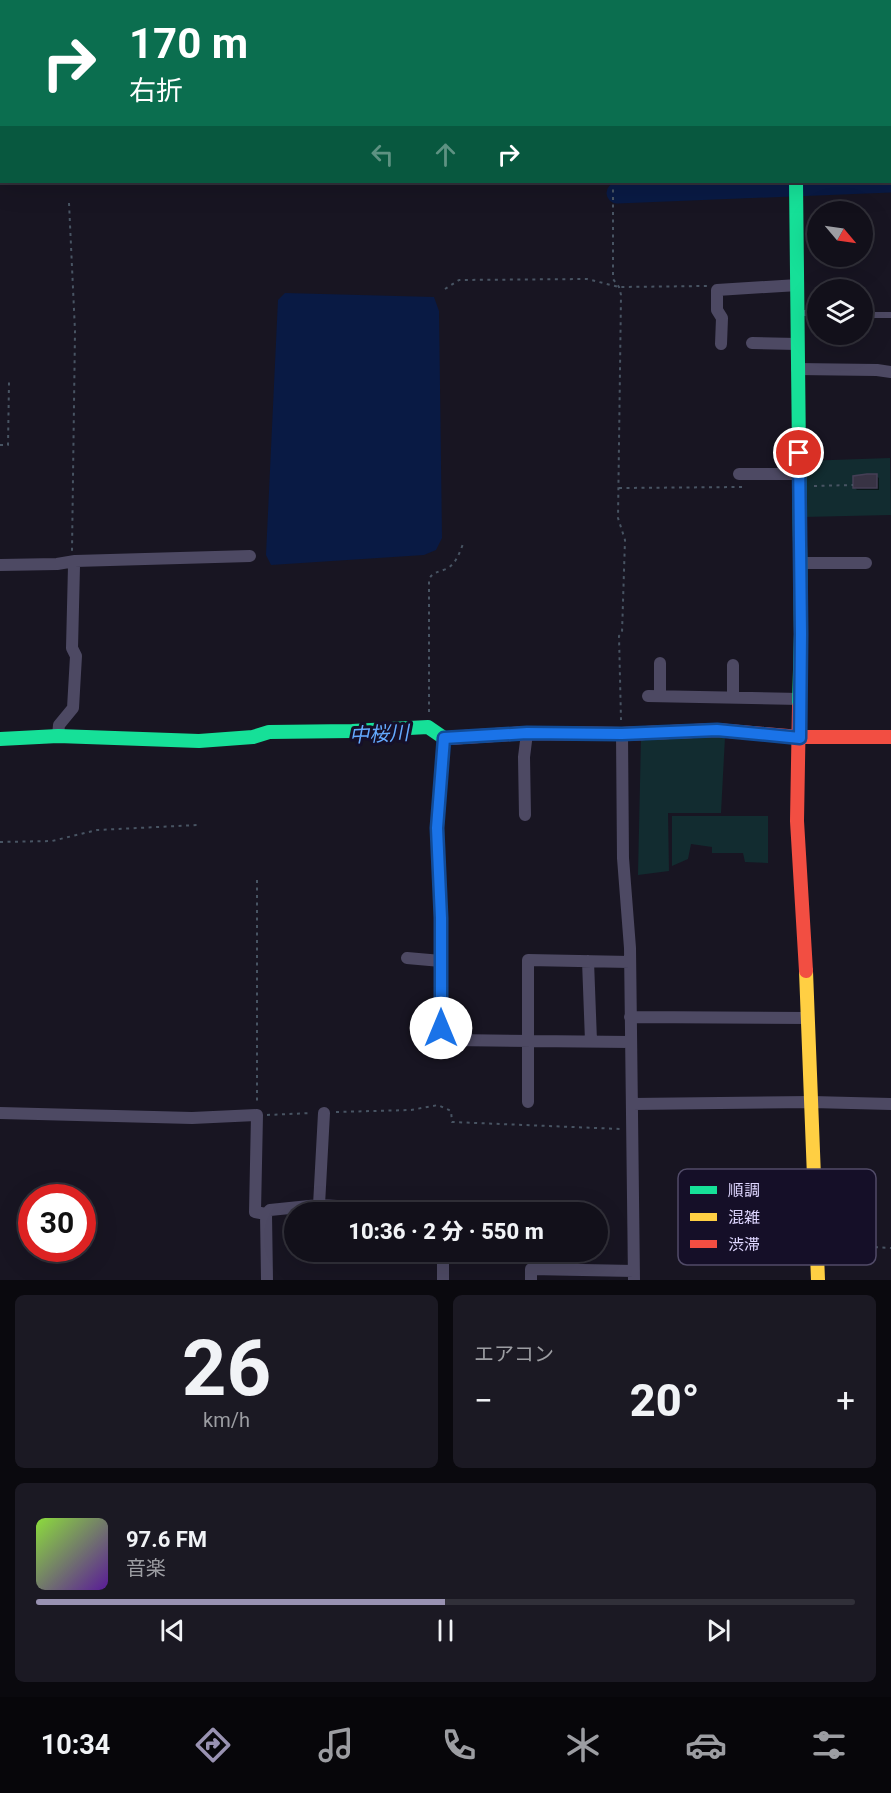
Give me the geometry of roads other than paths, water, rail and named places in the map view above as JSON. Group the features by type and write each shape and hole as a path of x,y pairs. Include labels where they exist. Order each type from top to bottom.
{"street":[{"path":"796,184 800,563 800,738 797,821 806,947 807,1018 815,1169"},
{"path":"721,344 722,318 717,310 717,290 798,285"},
{"path":"752,343 797,344"},
{"path":"797,369 877,369 891,372"},
{"path":"739,474 799,480"},
{"path":"0,565 250,556"},
{"path":"58,736 61,721 73,708 76,656 72,648 74,566 71,562"},
{"path":"800,563 866,562"},
{"path":"660,663 654,696 800,699"},
{"path":"733,665 733,697"},
{"path":"0,739 58,736 199,741 253,737 269,732 527,733 622,729 717,730 800,738 891,737"},
{"path":"531,1280 531,1269 634,1275 630,962 623,858 622,729"},
{"path":"436,733 441,918 441,1028 444,1035 452,1040 630,1042"},
{"path":"525,815 524,757 527,733"},
{"path":"407,958 441,961"},
{"path":"528,1102 528,960 630,962"},
{"path":"588,961 591,1041"},
{"path":"630,1017 807,1018"},
{"path":"632,1104 812,1102 891,1104"},
{"path":"0,1113 192,1118 257,1115 255,1212 266,1214"},
{"path":"319,1202 324,1113"},
{"path":"267,1280 266,1214 270,1210 284,1209"},
{"path":"443,1262 443,1280"}],"lane":[{"path":"798,313 807,313"},
{"path":"873,315 891,315"}],"water":[{"path":"285,293 434,297 439,311 442,538 436,550 424,555 271,565 266,555 278,300"}],"waterway":[{"path":"617,193 866,183"}],"water label":[{"name":"中桜川","path":"379,734"}]}
